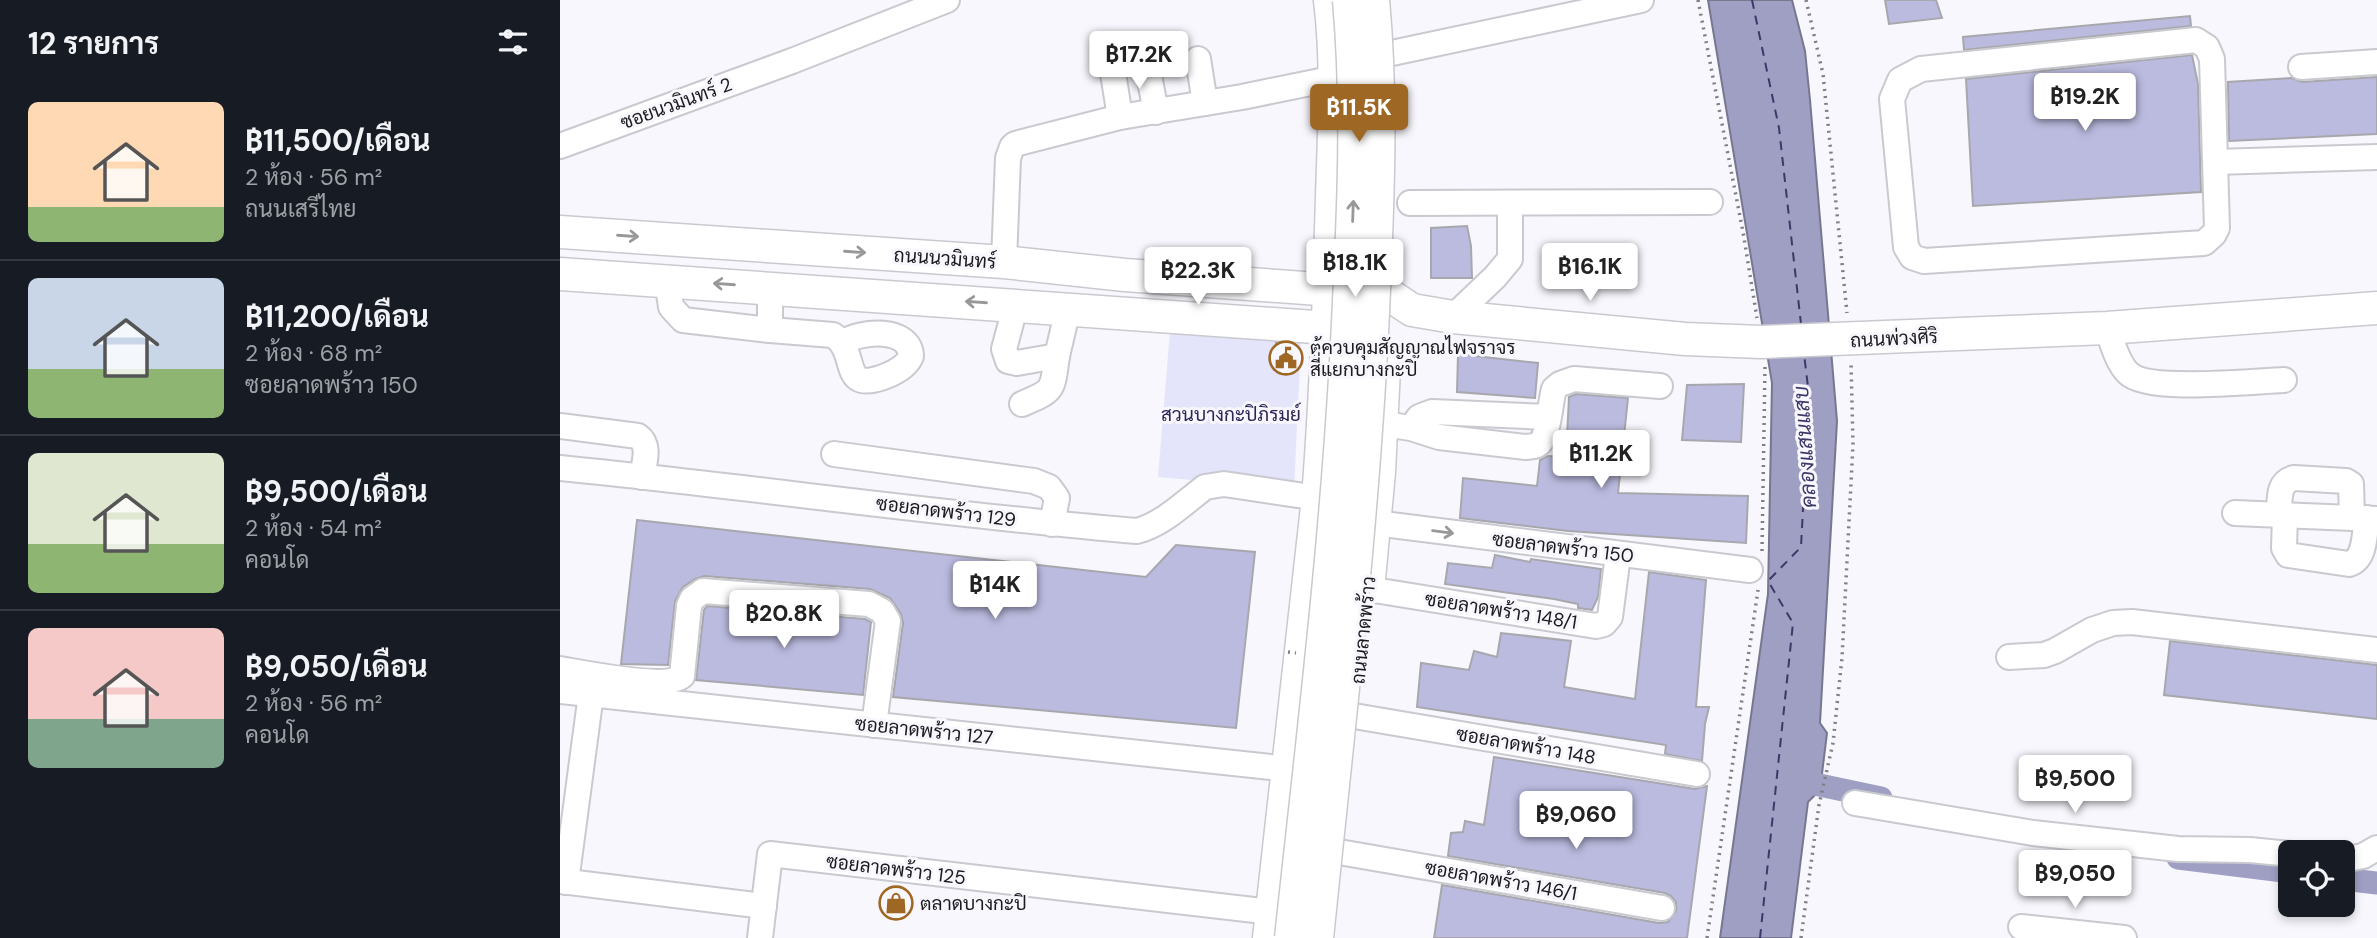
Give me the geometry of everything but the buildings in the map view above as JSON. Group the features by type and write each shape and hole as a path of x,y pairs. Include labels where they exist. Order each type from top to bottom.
{"main road":[{"path":"1271,925 1318,498 1329,328 1335,78 1331,0"},
{"path":"1291,938 1341,459 1354,184 1355,101 1349,0"},
{"path":"1317,938 1357,545 1371,368 1379,130 1377,39 1373,0"},
{"name":"ถนนลาดพร้าว","path":"1330,938 1375,523 1397,426 1392,53 1388,0"},
{"name":"ถนนนวมินทร์","path":"560,232 1004,262 1125,275 1329,290"},
{"path":"1068,309 1072,269"},
{"path":"560,274 1329,328"},
{"name":"ถนนพ่วงศิริ","path":"1329,290 1396,309 1453,317 1685,339 1762,342 2107,328 2377,308"},
{"name":"ถนนพ่วงศิริ","path":"1329,328 1396,309"}],"street":[{"name":"ซอยนวมินทร์ 2","path":"560,146 792,61 947,0"},
{"path":"1392,53 1641,0"},
{"path":"2196,40 2207,47 2211,59 2216,162 2217,228 2204,243 1924,261 1912,257 1906,247 1892,99 1900,80 1921,69 2196,40"},
{"path":"1198,59 1205,103"},
{"path":"2301,67 2377,62"},
{"path":"1147,65 1156,112"},
{"path":"1113,73 1120,117"},
{"path":"1004,262 1009,158 1012,147 1021,142 1120,117 1335,78"},
{"path":"2216,162 2377,156"},
{"path":"1410,203 1710,202"},
{"path":"1453,317 1510,259 1510,204"},
{"path":"667,280 671,307 683,320 833,335 843,342"},
{"path":"770,288 770,330"},
{"path":"1016,304 1004,349 1008,361 1017,363 1057,356"},
{"path":"1022,404 1048,393 1052,388 1068,309"},
{"path":"2107,328 2121,364 2129,374 2145,381 2166,384 2284,380"},
{"path":"1397,426 1432,412 1548,417 1554,389 1574,379 1660,386"},
{"path":"560,426 630,435 643,440 646,446 642,477"},
{"path":"834,454 1034,481 1049,487 1057,498 1052,524"},
{"name":"ซอยลาดพร้าว 129","path":"560,468 1052,524 1137,531 1156,524 1205,487 1213,484 1318,498"},
{"path":"2294,478 2346,481 2351,484 2365,518 2361,556 2349,564 2288,555 2284,548 2282,515 2283,484 2286,480 2294,478"},
{"path":"2235,513 2365,518"},
{"name":"ซอยลาดพร้าว 150","path":"1375,523 1757,570"},
{"name":"ซอยลาดพร้าว 148/1","path":"1368,589 1596,626 1604,624 1610,617 1618,555"},
{"path":"560,669 646,681 677,680 682,676 689,606 692,599 703,591 869,604 882,611 888,621 874,725"},
{"path":"2008,657 2044,655 2092,630 2113,623 2132,622 2377,650"},
{"name":"ซอยลาดพร้าว 127","path":"560,691 1289,769"},
{"path":"591,694 563,881 764,906"},
{"name":"ซอยลาดพร้าว 148","path":"1354,716 1697,774"},
{"path":"1855,803 2034,833 2178,849 2278,853"},
{"path":"2355,858 2377,848"},
{"name":"ซอยลาดพร้าว 146/1","path":"1339,852 1662,908"},
{"name":"ซอยลาดพร้าว 125","path":"760,938 770,854 1271,925"},
{"path":"2021,927 2124,938"}],"path":[{"path":"1698,0 1743,232 1766,376 1757,570 1707,938"},
{"path":"1801,938 1819,805 1833,743 1844,629 1853,444 1847,340 1823,74 1806,0"}],"green space":[{"name":"สวนบางกะปิภิรมย์","path":"1170,331 1301,343 1294,489 1158,477"}],"water":[{"name":"คลองแสนแสบ","path":"1708,0 1792,0 1805,51 1810,100 1837,421 1820,723 1827,733 1820,790 1808,802 1791,938 1720,938 1768,594 1772,383"}],"waterway":[{"path":"1791,779 1881,798"},
{"path":"2178,858 2278,870"},
{"path":"2355,880 2377,883"}],"ferry route":[{"path":"1752,0 1779,128 1801,324"},
{"path":"1760,938 1793,623 1768,581 1801,547 1809,395 1804,354"}],"place":[{"name":"ตู้ควบคุมสัญญาณไฟจราจร สี่แยกบางกะปิ","path":"1286,358"},
{"name":"ตลาดบางกะปิ","path":"896,903"}]}
